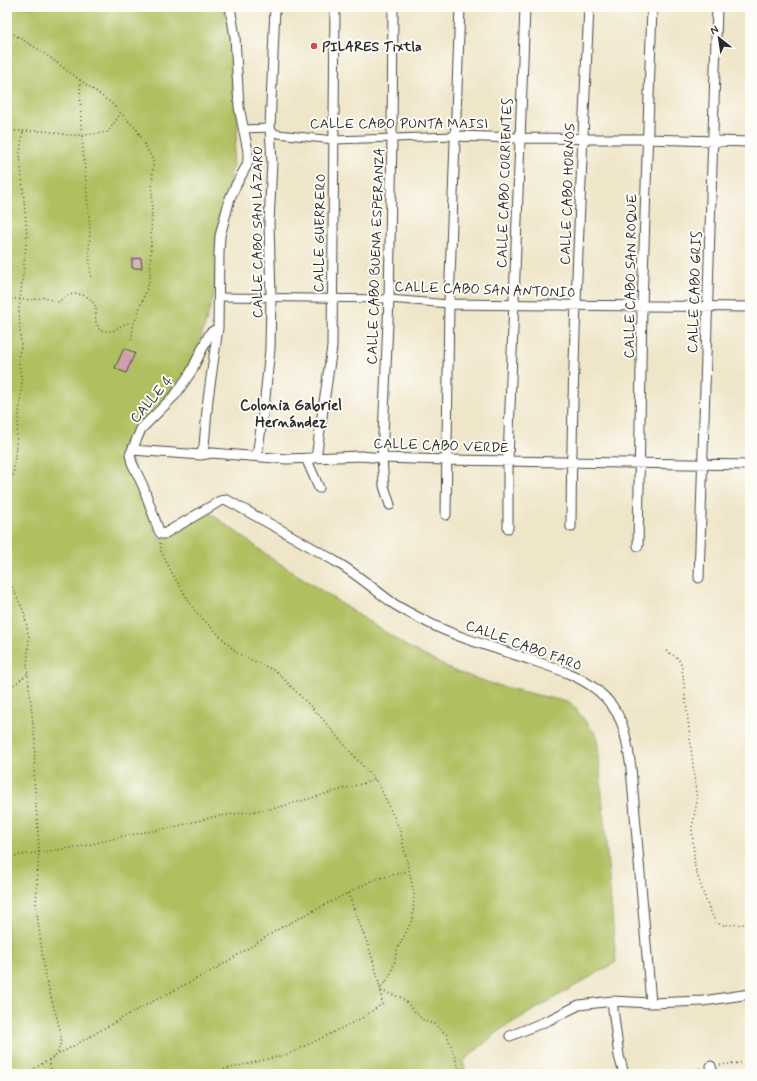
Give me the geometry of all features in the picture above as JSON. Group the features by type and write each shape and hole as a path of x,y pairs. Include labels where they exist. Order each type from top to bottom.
{"street":[{"path":"201,455 204,446 219,297 220,236 230,198 247,165 248,160 248,151 239,108 235,37 230,7"},
{"name":"CALLE CABO SAN LÁZARO","path":"257,456 270,349 271,297 269,223 272,162 270,128 275,7"},
{"name":"CALLE GUERRERO","path":"316,458 332,347 335,7"},
{"name":"CALLE CABO BUENA ESPERANZA","path":"390,504 384,486 382,458 392,138 393,7"},
{"path":"446,515 449,304 460,7"},
{"name":"CALLE CABO CORRIENTES","path":"508,528 508,460 524,7"},
{"name":"CALLE CABO HORNOS","path":"571,527 571,463 576,306 588,7"},
{"name":"CALLE CABO SAN ROQUE","path":"638,546 642,306 652,7"},
{"name":"CALLE CABO GRIS","path":"699,578 717,7"},
{"name":"CALLE CABO PUNTA MAISI","path":"243,128 270,128 278,134 334,140 455,136 750,142"},
{"name":"CALLE CABO SAN ANTONIO","path":"219,297 388,299 449,304 750,307"},
{"name":"CALLE 4","path":"132,450 141,429 176,394 191,372 210,333 216,329"},
{"path":"132,450 130,455 132,462 143,486 160,533"},
{"name":"CALLE CABO VERDE","path":"132,450 201,455 212,453 287,459 361,456 382,458 508,460 571,463 750,465"},
{"path":"306,458 319,488"},
{"name":"CALLE CABO FARO","path":"160,533 169,532 220,500 227,500 338,564 396,605 428,623 463,639 560,670 580,679 596,689 608,700 615,708 620,718 627,741 631,768 651,1003"},
{"path":"510,1036 579,1005 612,1001 651,1003 703,1001 750,994"},
{"path":"612,1001 619,1056 624,1074"}],"path":[{"path":"7,30 41,51 111,103 137,130 153,160 150,280 135,321 131,342"},
{"path":"80,80 81,125 90,230 91,278"},
{"path":"7,131 45,131 68,135 96,135 108,132 120,113"},
{"path":"7,479 14,477 21,408 22,383 18,357 21,347 19,312 27,235 20,153 23,131"},
{"path":"7,298 30,300 46,297 53,301 59,302 61,298 70,294 83,294 94,304 96,310 95,321 100,331 113,331 135,321"},
{"path":"160,533 161,551 172,573 195,611 237,653 276,672 320,716 375,780 400,830 414,893 413,918 396,952 395,962 389,978 381,987"},
{"path":"7,576 20,603 26,620 29,637 27,674 35,743 34,777 39,852 36,906 45,975 61,1033 57,1055"},
{"path":"666,652 678,658 682,667 697,801 692,828 695,868 706,901 716,924 750,924"},
{"path":"7,688 18,682 27,674"},
{"path":"7,857 84,846 124,836 174,827 213,817 276,808 375,780"},
{"path":"24,1074 131,1013 217,968 280,928 373,880 408,871"},
{"path":"213,1074 222,1070 289,1054 367,1015 382,1004 381,987 348,894"},
{"path":"381,991 402,998 424,1021 434,1024 448,1035 461,1074"},
{"path":"49,1060 52,1074"}],"green space":[{"path":"7,7 227,7 233,35 238,127 232,168 217,230 214,294 195,359 128,449 159,541 209,512 270,557 408,647 454,671 496,685 571,703 597,736 616,962 503,1028 463,1061 466,1074 7,1074"}],"building":[{"path":"141,258 142,268 132,268 132,259"},
{"path":"124,348 135,353 126,373 115,368"}],"place":[{"name":"PILARES Tixtla","path":"314,46"}],"district":[{"name":"Colonia Gabriel Hernández","path":"291,414"}]}
